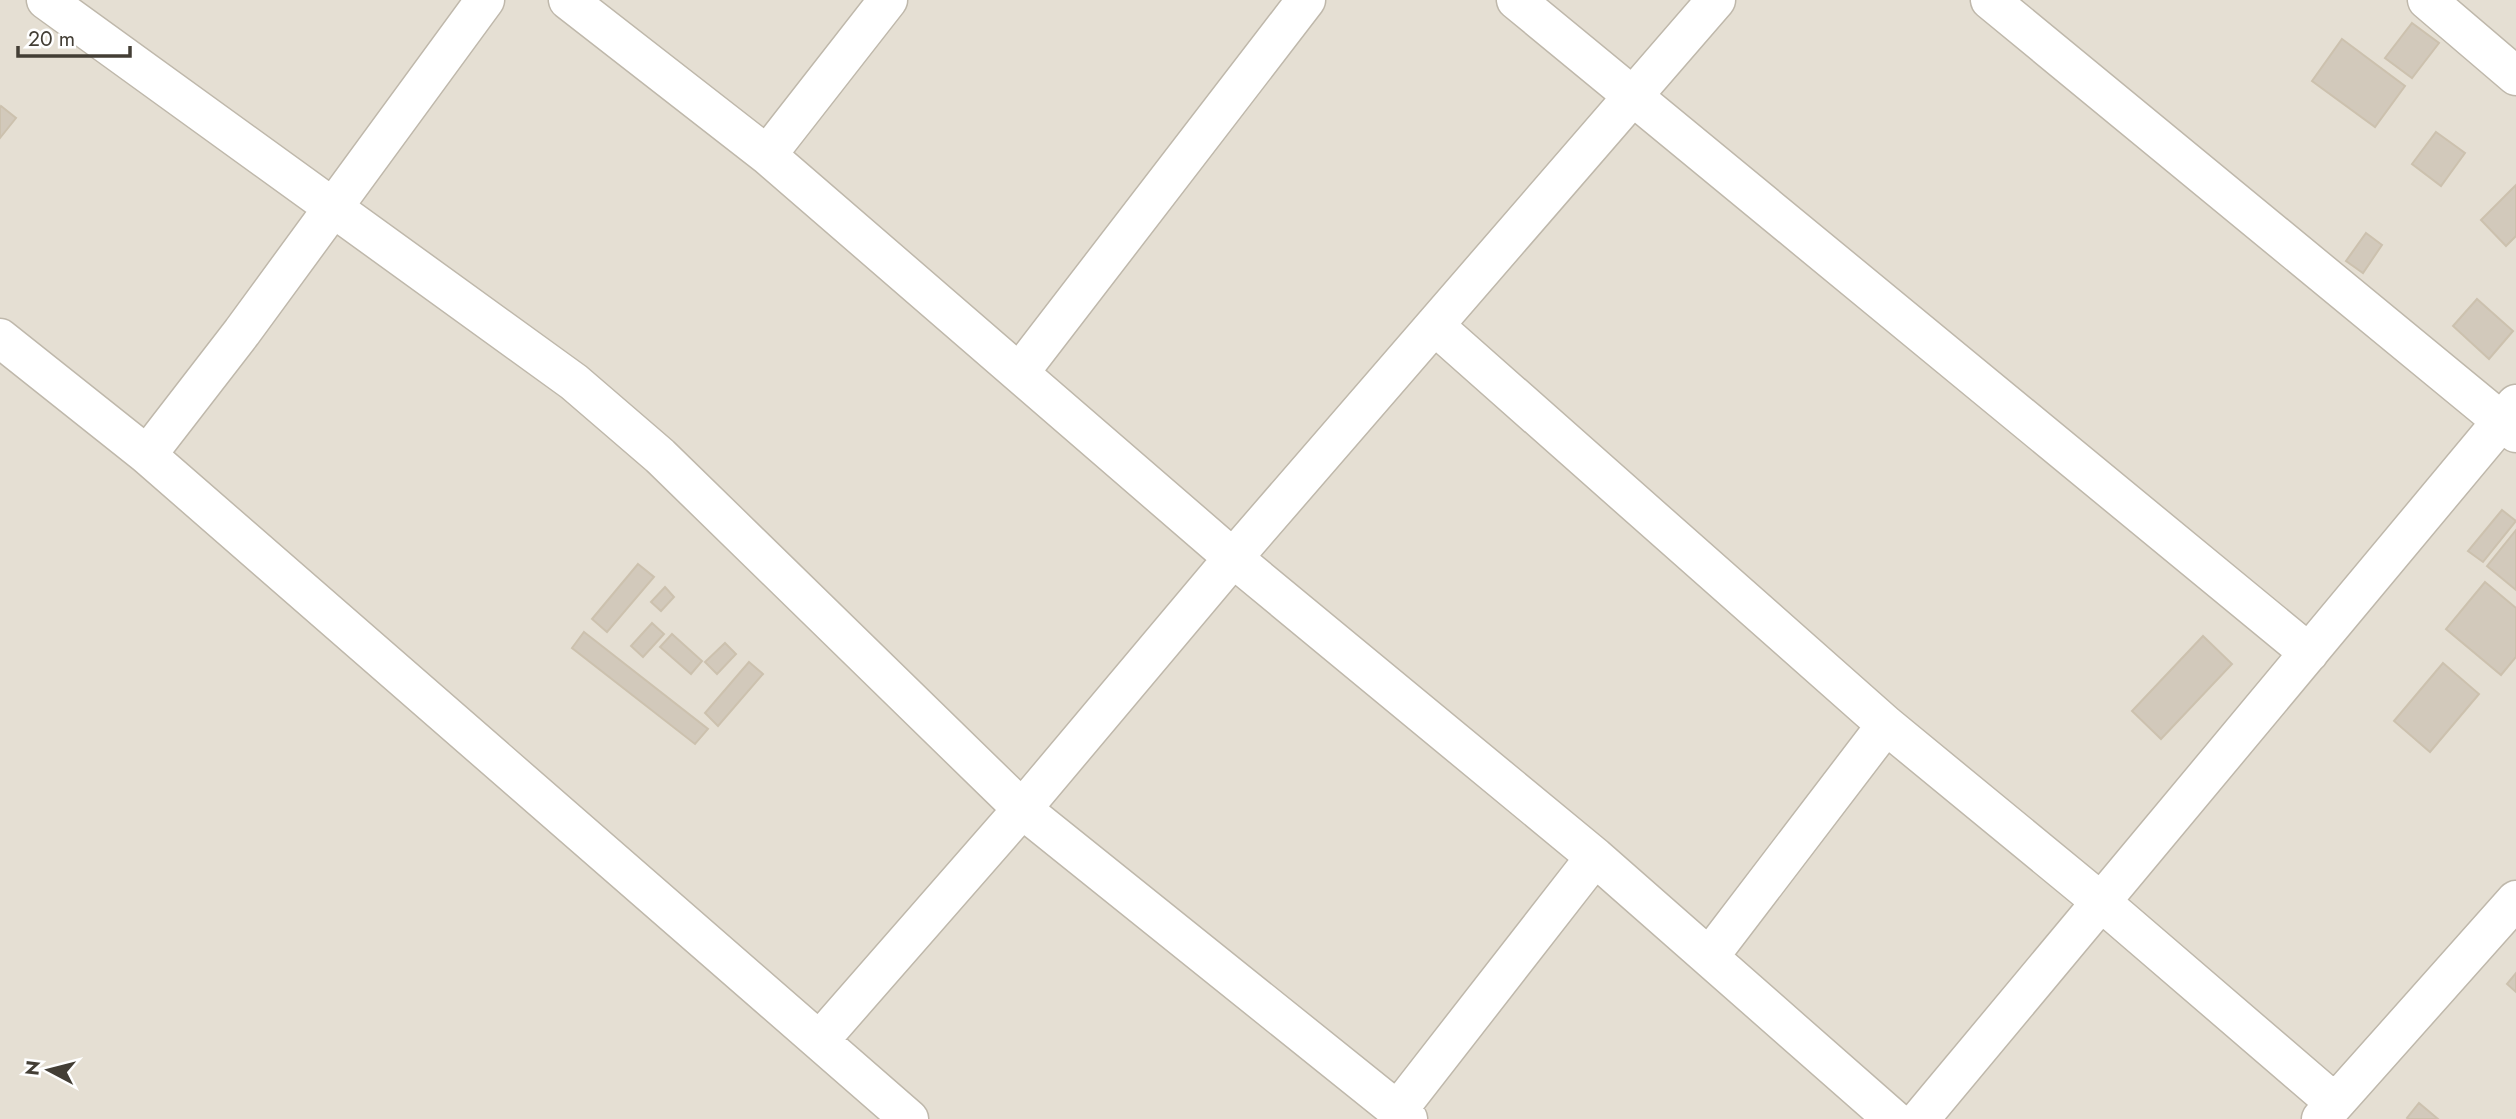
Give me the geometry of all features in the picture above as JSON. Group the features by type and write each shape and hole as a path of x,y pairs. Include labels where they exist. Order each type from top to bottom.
{"street":[{"path":"46,0 574,382 660,456 1022,809 1403,1115 1595,857"},
{"path":"147,455 242,332 485,0"},
{"path":"568,0 767,155 1233,558 1595,857 1893,1119"},
{"path":"767,155 888,0"},
{"path":"1020,372 1306,0"},
{"path":"1516,0 2309,653"},
{"path":"820,1040 1022,809 1233,558 1716,0"},
{"path":"1920,1119 2309,653 2511,420 1990,0"},
{"path":"2427,0 2516,76"},
{"path":"1435,326 1886,725 2100,901 2328,1111 2516,900"},
{"path":"0,338 147,455 909,1119"},
{"path":"1709,957 1886,725"}],"shaded area":[{"path":"0,0 2516,0 2516,1119 0,1119"}],"building":[{"path":"2412,23 2439,43 2412,78 2385,58"},
{"path":"2342,39 2405,86 2375,127 2312,81"},
{"path":"1,106 16,118 0,138 0,108"},
{"path":"2436,132 2465,153 2441,186 2412,164"},
{"path":"2516,185 2516,236 2506,246 2481,220"},
{"path":"2366,233 2382,245 2363,273 2346,261"},
{"path":"2477,299 2513,331 2489,359 2453,326"},
{"path":"2502,510 2516,521 2483,562 2468,551"},
{"path":"2516,530 2516,590 2487,566"},
{"path":"638,564 654,577 607,632 592,619"},
{"path":"2485,582 2516,608 2516,657 2501,675 2446,629"},
{"path":"665,587 674,597 661,611 651,602"},
{"path":"652,623 664,634 643,657 631,646"},
{"path":"584,632 708,729 695,744 572,648"},
{"path":"672,634 702,661 691,674 660,647"},
{"path":"2203,636 2232,664 2161,739 2132,711"},
{"path":"725,643 736,654 717,674 705,662"},
{"path":"749,662 763,674 718,726 705,713"},
{"path":"2443,663 2479,694 2430,752 2394,721"},
{"path":"2516,973 2516,992 2507,984"},
{"path":"2419,1103 2438,1119 2408,1119"}]}
